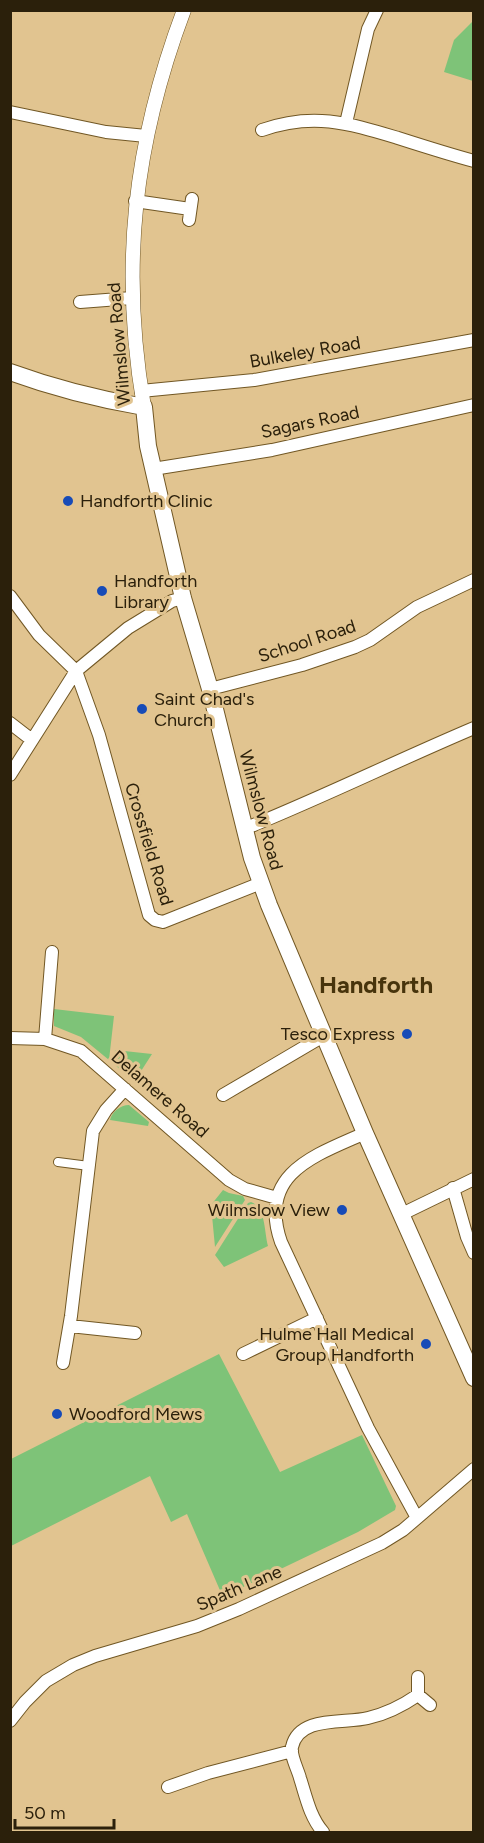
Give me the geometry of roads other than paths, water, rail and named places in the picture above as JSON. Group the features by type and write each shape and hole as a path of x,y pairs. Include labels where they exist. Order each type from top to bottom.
{"main road":[{"path":"10,372 98,400 142,399"},
{"name":"Wilmslow Road","path":"142,399 153,469 183,598 210,689 244,829 261,882 365,1133 474,1378"}],"street":[{"name":"Wilmslow Road","path":"142,399 132,298 132,238 135,201 146,136 167,55 184,10"},
{"path":"346,123 368,29 377,10"},
{"path":"10,112 106,132 146,136"},
{"path":"262,130 277,124 301,121 321,120 346,123 474,162"},
{"path":"135,201 190,209"},
{"path":"80,302 132,298"},
{"name":"Bulkeley Road","path":"142,399 474,340"},
{"name":"Sagars Road","path":"153,469 272,450 474,405"},
{"name":"School Road","path":"210,689 320,660 355,647 417,607 474,580"},
{"path":"10,596 39,635 76,671"},
{"path":"13,772 76,671 128,628 172,601 183,598"},
{"name":"Crossfield Road","path":"76,671 99,735 149,915 163,922 261,882"},
{"path":"10,723 32,740"},
{"path":"244,829 308,803 474,728"},
{"path":"45,1040 52,952"},
{"path":"223,1095 325,1035"},
{"name":"Delamere Road","path":"10,1038 45,1040 81,1051 229,1179 245,1189 277,1198"},
{"path":"63,1363 70,1326 93,1131 106,1110 125,1089"},
{"path":"365,1133 311,1157 297,1167 286,1180 277,1198 275,1213 279,1236 368,1428 417,1518"},
{"path":"58,1162 89,1166"},
{"path":"402,1214 474,1179"},
{"path":"453,1188 474,1253"},
{"path":"243,1354 317,1318"},
{"path":"70,1326 135,1333"},
{"name":"Spath Lane","path":"10,1721 46,1681 73,1665 95,1656 196,1626 239,1609 382,1543 417,1518 474,1468"},
{"path":"418,1677 418,1695"},
{"path":"418,1695 430,1705"},
{"path":"323,1833 312,1816 292,1751 298,1735 308,1728 323,1723 366,1719 389,1712 418,1695"},
{"path":"168,1787 208,1773 292,1751"}],"place":[{"name":"Handforth Clinic","path":"68,501"},
{"name":"Handforth Library","path":"102,591"},
{"name":"Saint Chad's Church","path":"142,709"},
{"name":"Tesco Express","path":"407,1034"},
{"name":"Wilmslow View","path":"342,1210"},
{"name":"Hulme Hall Medical Group Handforth","path":"426,1344"},
{"name":"Woodford Mews","path":"57,1414"}],"district":[{"name":"Handforth","path":"376,984"}]}
